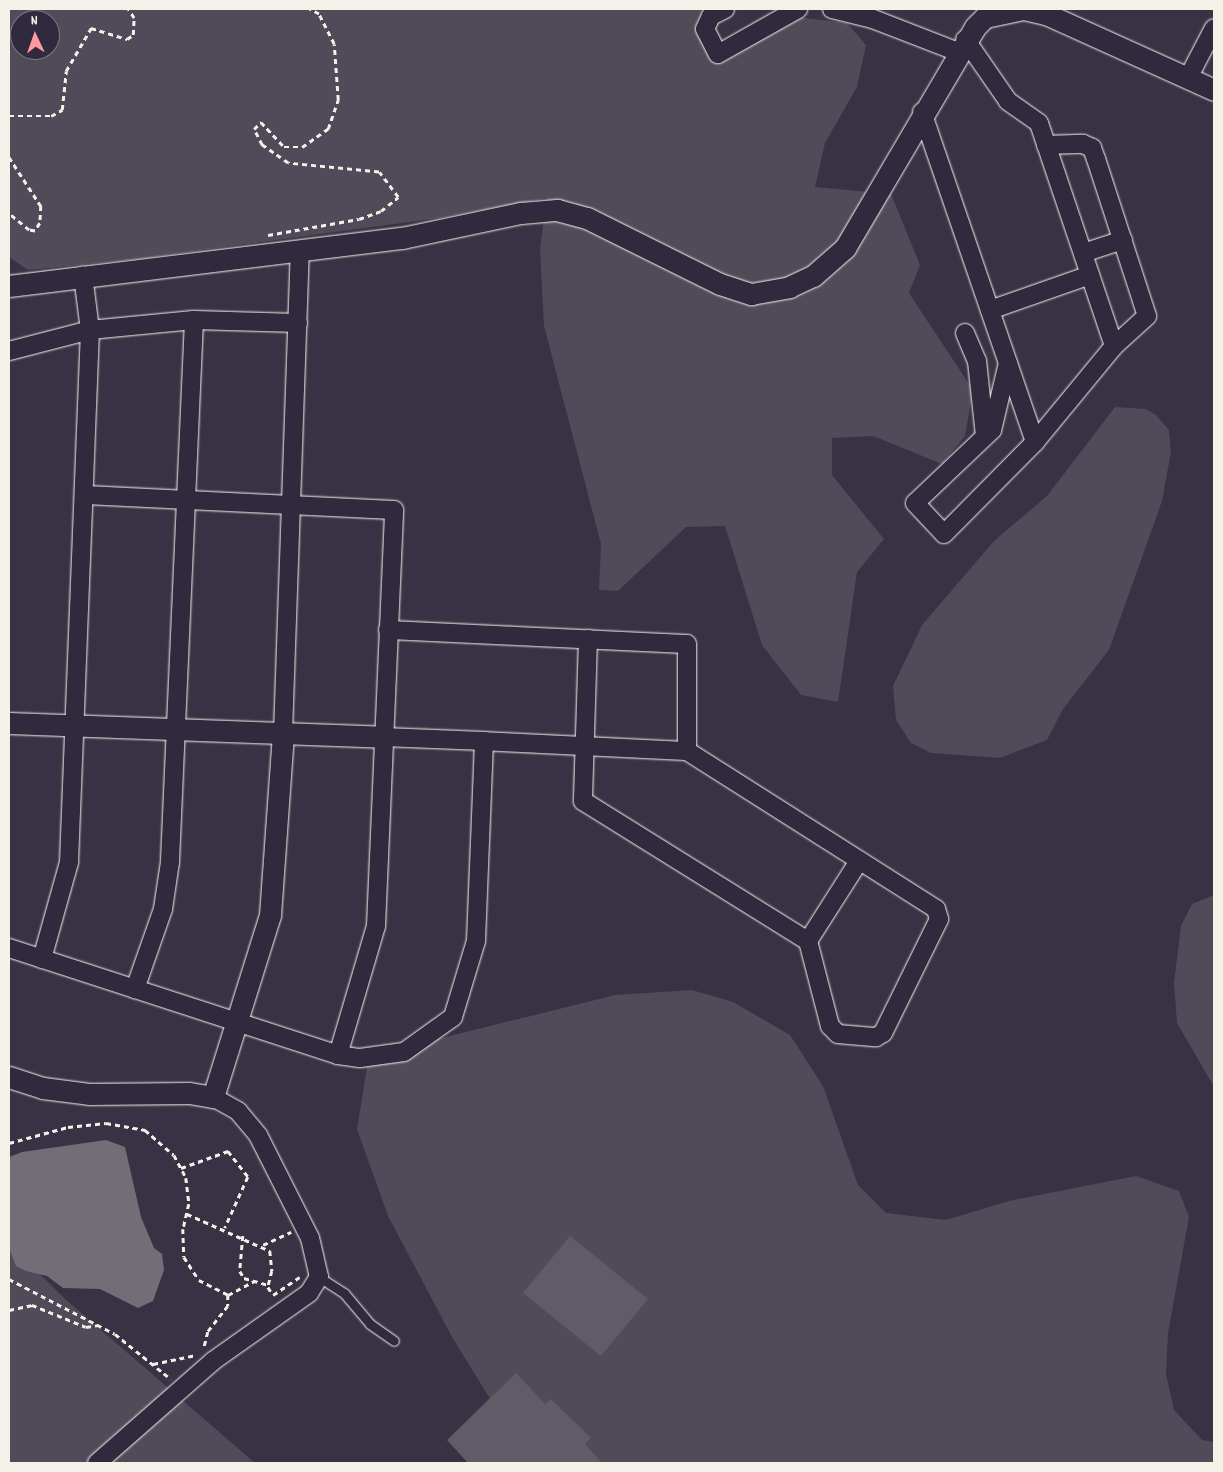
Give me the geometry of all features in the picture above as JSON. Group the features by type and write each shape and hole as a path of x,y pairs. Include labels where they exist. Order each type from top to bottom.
{"street":[{"path":"724,9 711,16 705,29 718,54 798,9"},
{"path":"834,9 962,46 1008,101 1039,123 1114,346"},
{"path":"9,286 83,275 402,238 521,213 558,210 587,218 720,284 751,294 790,287 812,276 845,248 981,13 1024,9 1046,14 1214,90"},
{"path":"1188,78 1214,28"},
{"path":"922,112 1036,442"},
{"path":"1008,363 992,430 915,503 944,534 1036,442 1114,346 1148,316 1092,148 1083,144 1046,145"},
{"path":"1083,253 1123,240"},
{"path":"213,1097 270,915 283,734 300,250"},
{"path":"42,959 69,862 90,330 83,275"},
{"path":"990,310 1090,275"},
{"path":"9,351 90,330 194,320 298,323"},
{"path":"135,989 167,891 194,320"},
{"path":"965,333 977,361 985,436"},
{"path":"84,495 394,510 376,926 338,1055"},
{"path":"388,630 687,644 686,751"},
{"path":"9,723 484,741 585,746 686,751 936,910 938,919 883,1033 876,1037 838,1034 830,1026 808,941 583,801 585,746 588,639"},
{"path":"9,948 338,1055 360,1058 404,1052 453,1017 476,941 484,741"},
{"path":"808,941 859,861"},
{"path":"9,1077 43,1088 89,1094 189,1093 213,1097 238,1111 258,1135 317,1254 319,1277 308,1293 181,1388 96,1463"}],"lane":[{"path":"319,1277 344,1292 370,1324 394,1341"}],"path":[{"path":"9,116 51,116 62,110 66,71 91,28 127,39 133,35 134,18 128,9"},
{"path":"262,237 360,219 381,211 398,197 379,172 288,163 262,145 254,128 261,122 284,147 302,147 328,129 338,100 334,44 319,14 309,9"},
{"path":"9,157 41,206 40,223 35,231 29,230 9,214"},
{"path":"9,1143 68,1127 131,1125 159,1141 181,1168 188,1190 187,1214 182,1240 184,1257 190,1271 228,1295"},
{"path":"181,1168 228,1151 248,1177 225,1229"},
{"path":"187,1214 262,1245 272,1259 268,1285 273,1295 304,1276 319,1277"},
{"path":"262,1245 304,1225"},
{"path":"243,1236 240,1271 244,1278 268,1285"},
{"path":"9,1279 99,1325 154,1364 181,1388"},
{"path":"228,1295 254,1281"},
{"path":"154,1364 198,1354 228,1306 228,1295"},
{"path":"9,1310 32,1305 86,1327 99,1325"}],"shaded area":[{"path":"9,9 703,9 696,25 714,62 796,17 847,23 866,45 857,87 825,143 815,187 891,194 920,265 909,293 973,390 965,436 942,464 873,436 832,438 832,475 884,539 857,572 838,702 801,695 762,645 725,526 686,527 618,591 599,590 601,544 544,326 540,248 547,198 439,218 137,259 28,270 9,257"},
{"path":"1115,407 1146,409 1156,415 1169,430 1171,452 1162,501 1109,650 1063,709 1047,740 1000,758 931,753 911,743 896,720 893,686 922,625 994,541 1047,496"},
{"path":"1214,895 1214,1087 1177,1023 1174,983 1181,926 1192,904"},
{"path":"692,990 733,1002 790,1035 823,1086 858,1185 886,1213 946,1220 1009,1201 1136,1176 1179,1191 1189,1217 1168,1333 1166,1374 1174,1410 1202,1440 1214,1442 1214,1463 520,1463 511,1433 452,1337 388,1216 357,1129 367,1067 406,1047 615,995"},
{"path":"106,1140 125,1147 141,1217 154,1248 162,1254 164,1270 153,1301 138,1308 100,1289 63,1288 47,1276 26,1271 16,1266 9,1248 9,1157 22,1152"},
{"path":"9,1243 64,1298 255,1463 9,1463"}],"building":[{"path":"570,1236 648,1299 601,1356 523,1293"},
{"path":"516,1373 545,1404 551,1399 591,1438 585,1444 602,1463 468,1463 447,1440"}]}
